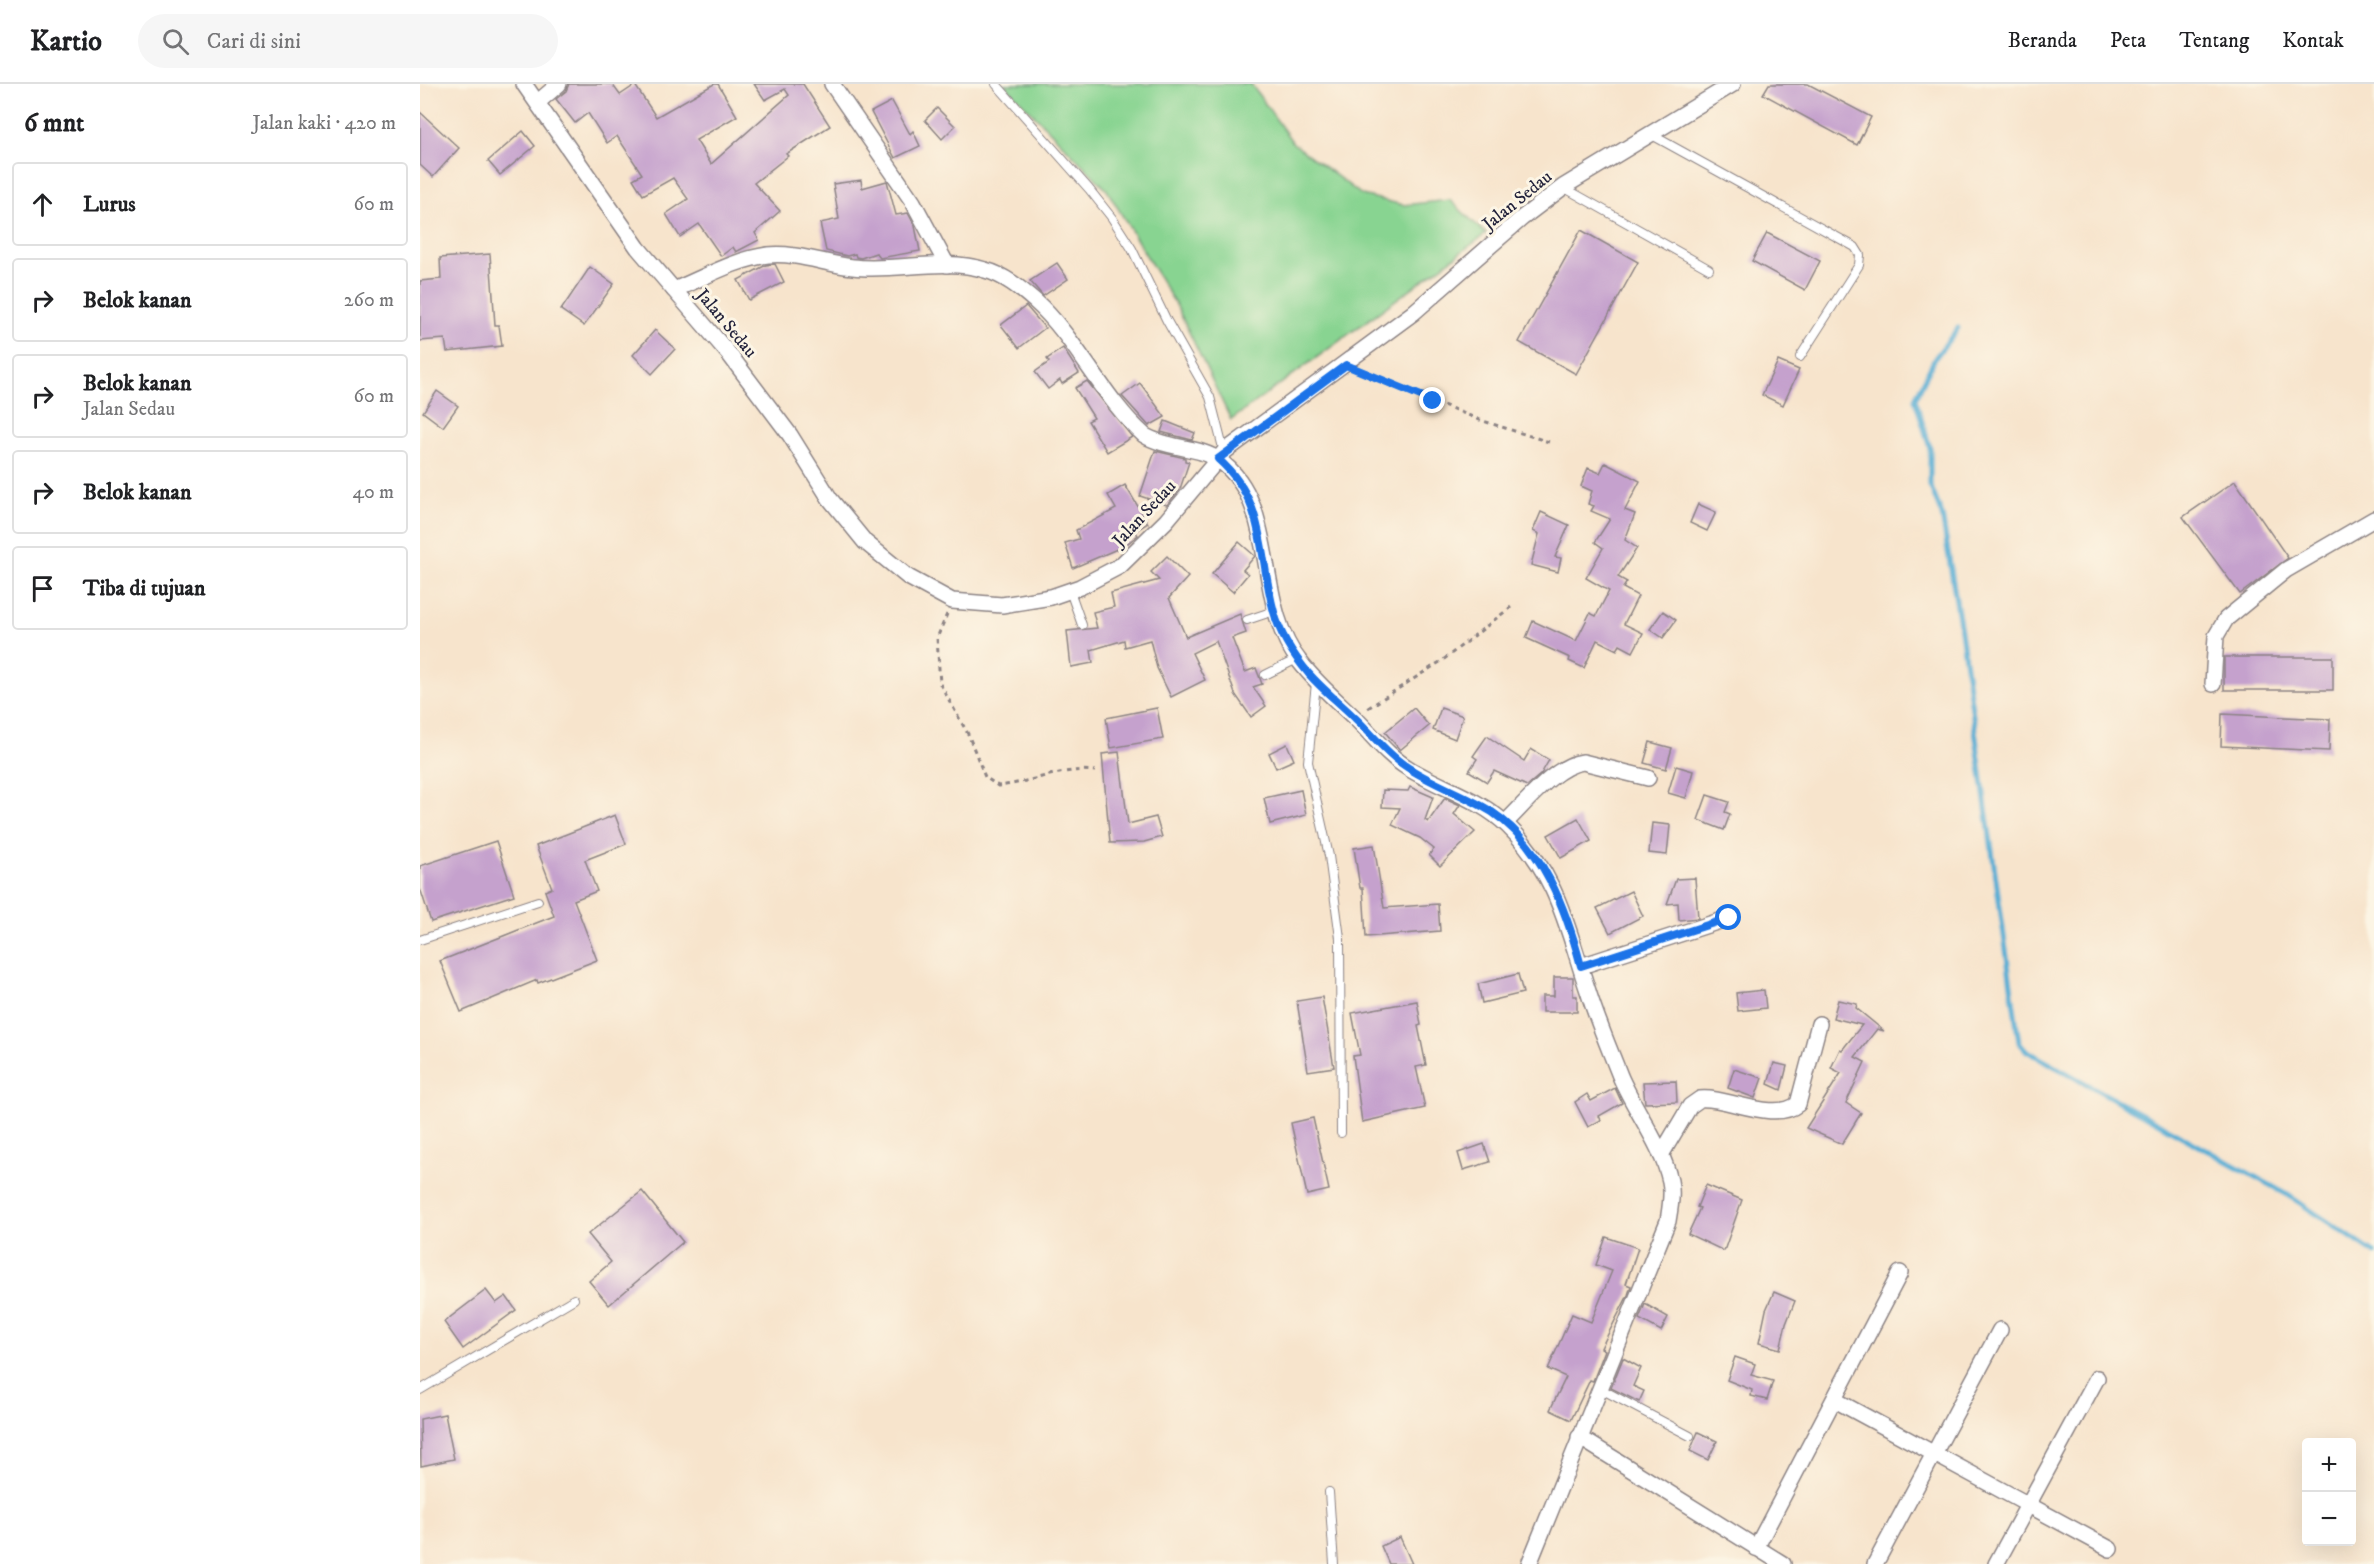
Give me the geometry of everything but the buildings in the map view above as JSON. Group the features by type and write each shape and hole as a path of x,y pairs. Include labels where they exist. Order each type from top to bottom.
{"street":[{"name":"Jalan Sedau","path":"524,84 638,248 729,354 790,435 830,499 865,542 908,577 952,601 1002,605 1029,602 1070,591 1120,566 1136,553 1221,455 1346,365 1428,301 1522,218 1563,186 1652,135 1733,84"},
{"path":"538,102 559,84"},
{"path":"832,84 912,202 947,265"},
{"path":"674,290 741,262 768,255 791,256 852,267 879,269 947,265 994,273 1036,302 1144,435 1158,442 1221,455 1247,493 1265,555 1274,611 1297,659 1316,682 1401,764 1474,802 1505,823 1534,855 1558,896 1588,994 1622,1079 1661,1155 1670,1181 1668,1221 1528,1564"},
{"path":"2213,684 2217,636 2226,619 2286,570 2374,519"},
{"path":"1505,823 1559,771 1574,763 1583,762 1648,778"},
{"path":"1581,966 1729,918"},
{"path":"1661,1155 1690,1106 1700,1099 1767,1109 1787,1109 1798,1104 1820,1024"},
{"path":"1756,1548 1900,1273"},
{"path":"1875,1564 2000,1330"},
{"path":"1996,1564 2097,1378"},
{"path":"1835,1400 2110,1548"},
{"path":"1579,1437 1783,1564"}],"lane":[{"path":"996,84 1089,189 1117,225 1210,397 1221,455"},
{"path":"1652,135 1855,246 1860,255 1859,266 1800,357"},
{"path":"1563,186 1709,269"},
{"path":"1070,591 1082,625"},
{"path":"1247,620 1274,611"},
{"path":"1265,675 1297,659"},
{"path":"1316,682 1308,762 1329,856 1338,918 1341,1133"},
{"path":"420,940 538,901"},
{"path":"420,1390 574,1299"},
{"path":"1599,1388 1690,1436"},
{"path":"1329,1492 1334,1564"}],"path":[{"path":"1346,365 1480,420 1549,442"},
{"path":"952,601 937,638 940,684 968,734 985,777 998,786 1019,784 1052,773 1095,771"},
{"path":"1354,717 1443,660 1511,607"}],"green space":[{"path":"1004,84 1251,84 1293,143 1362,195 1403,205 1450,200 1486,234 1231,420 1177,307 1107,190"}],"waterway":[{"path":"1958,328 1935,358 1915,399 1930,448 1930,485 1942,515 1961,631 2019,1042 2027,1051 2288,1195 2374,1253"}],"route":[{"path":"1433,401 1346,365 1224,452 1218,459 1233,472 1247,493 1257,520 1274,611 1285,639 1297,659 1316,682 1401,764 1438,786 1465,797 1492,813 1529,848 1558,896 1581,966 1729,918"}]}
